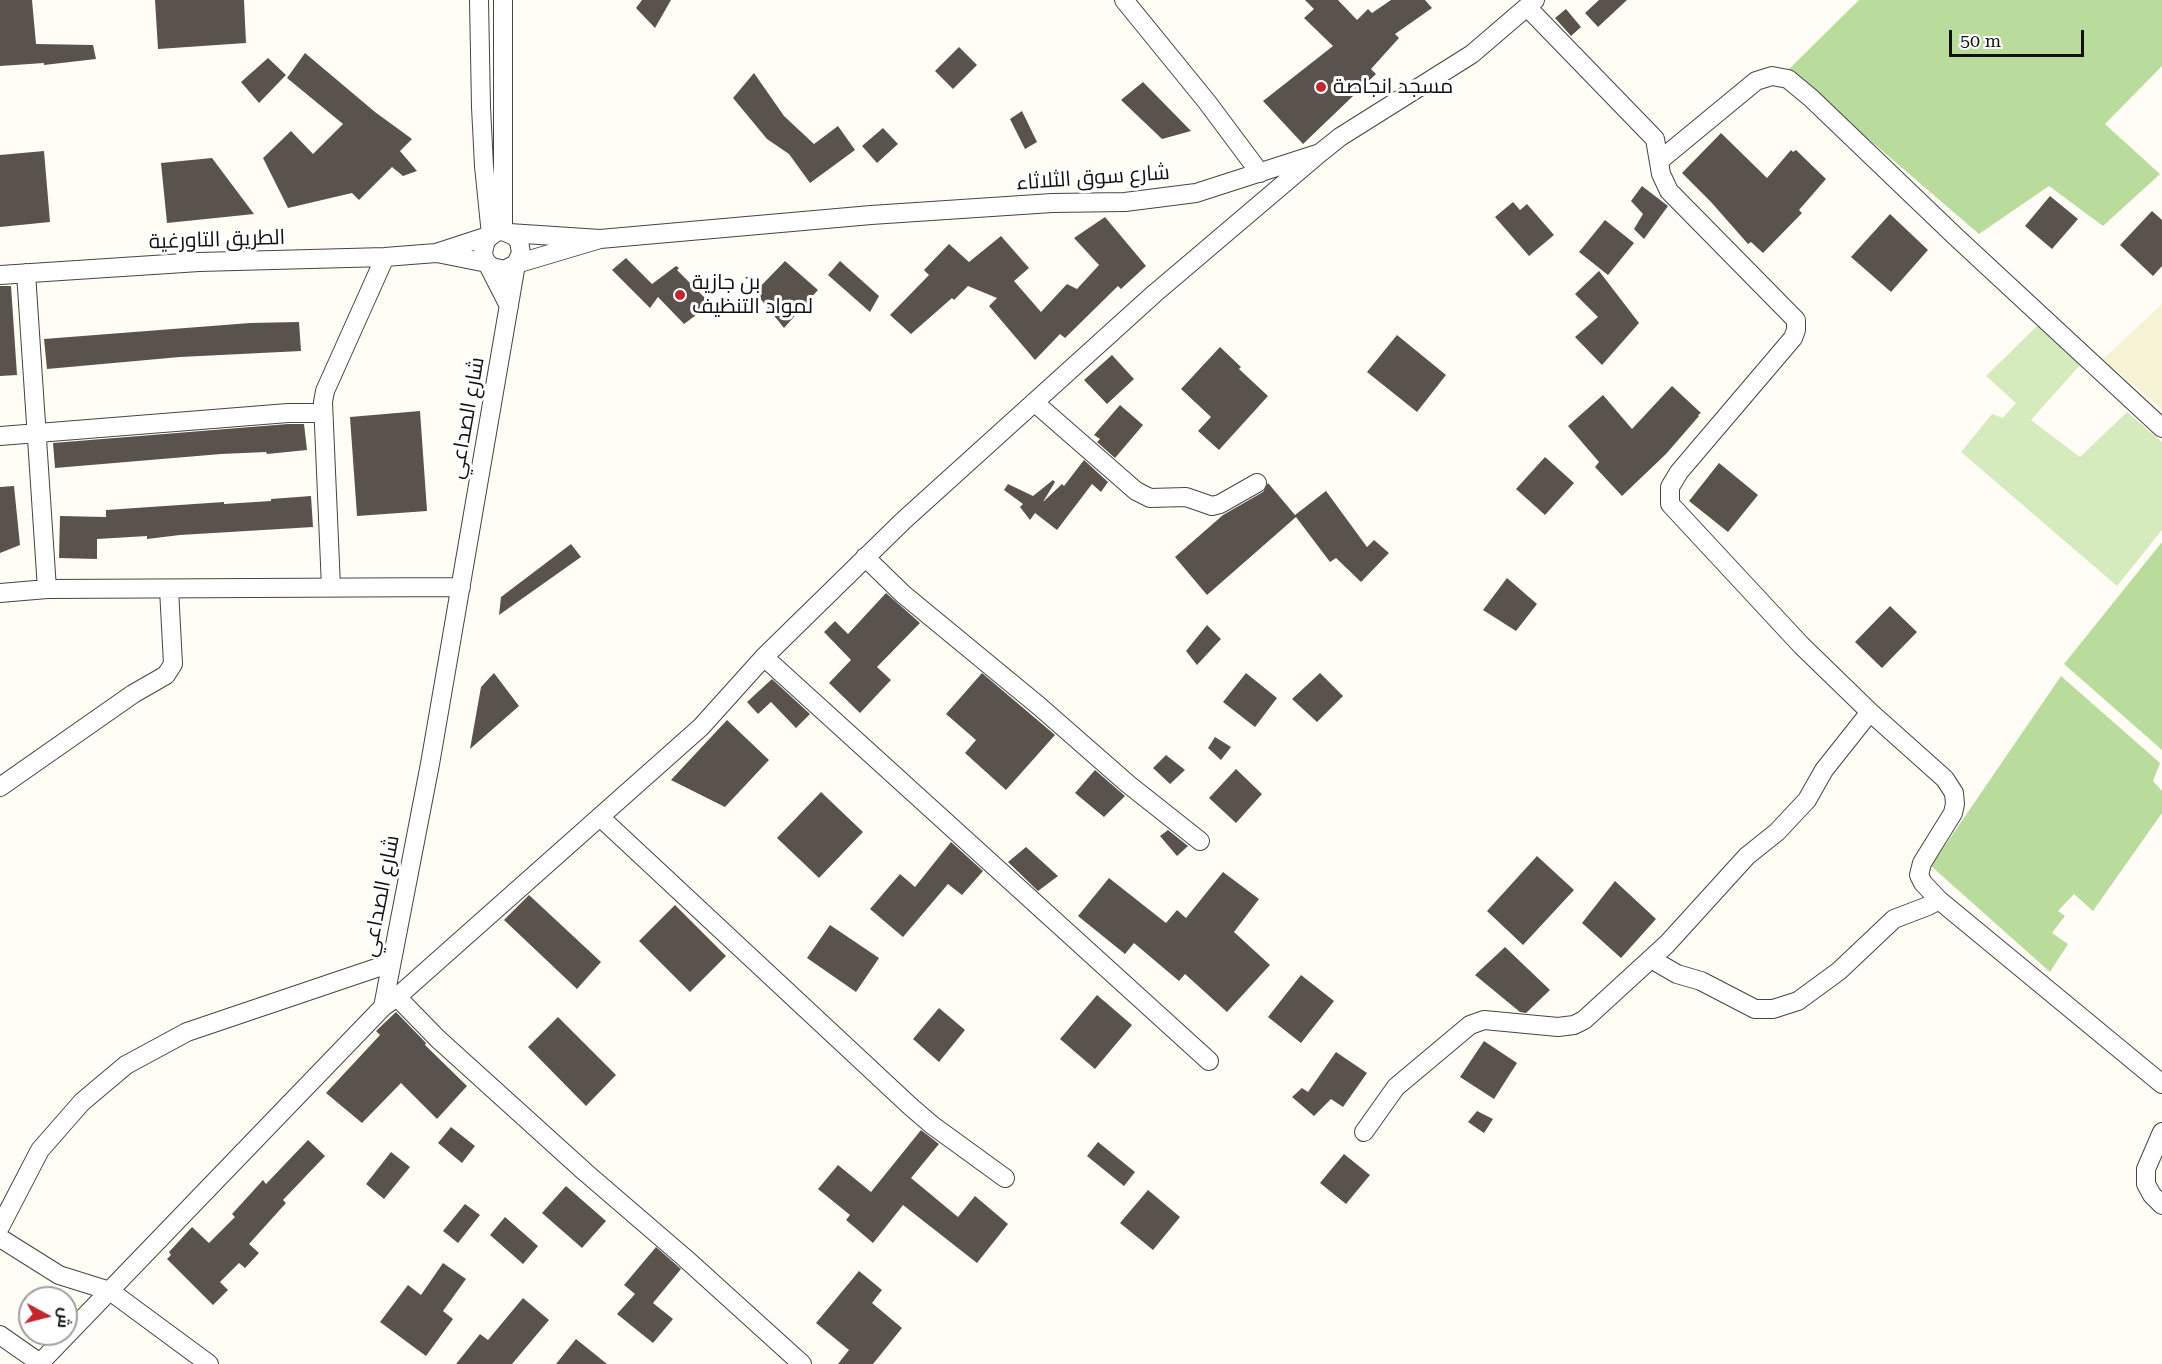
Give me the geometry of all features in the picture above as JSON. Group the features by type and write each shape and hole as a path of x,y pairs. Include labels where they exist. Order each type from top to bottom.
{"street":[{"path":"479,0 484,166 501,233"},
{"path":"501,233 503,0"},
{"path":"1124,0 1208,102 1260,173"},
{"path":"1531,3 1655,139 1661,174 1669,191 1796,320 1793,338 1679,472 1670,487 1670,504 1762,606 1870,712 1945,779 1954,793 1955,804 1953,813 1922,863 1919,875 1923,883 1939,900 2162,1084"},
{"name":"شارع سوق الثلاثاء","path":"600,239 871,215 1125,202 1196,193 1320,153 1472,54 1531,3"},
{"path":"1659,161 1756,81 1772,75 1788,80 1811,98 1956,237 2162,428"},
{"path":"0,1335 40,1364 390,1002 701,727 764,657 865,557 1034,402 1154,294 1320,153"},
{"path":"436,253 501,233 600,239"},
{"path":"509,306 487,263 483,245 501,233 514,236 521,247 516,264"},
{"path":"436,253 487,263 504,270 516,264 600,239"},
{"name":"الطريق التاورغية","path":"0,275 199,262 386,257 436,253"},
{"path":"331,587 323,413 325,391 386,257"},
{"name":"شارع الصداعي","path":"390,1002 391,963 430,764 516,264"},
{"path":"26,273 46,589"},
{"path":"1034,402 1136,491 1150,498 1186,497 1212,506 1220,504 1257,483"},
{"path":"0,436 288,413 323,413"},
{"path":"865,557 903,594 1039,706 1128,784 1200,841"},
{"path":"0,593 46,589 460,587"},
{"path":"0,787 133,694 166,675 173,664 169,589"},
{"path":"764,657 1209,1062"},
{"path":"1364,1132 1396,1087 1470,1025 1484,1020 1558,1027 1574,1025 1584,1020 1667,944 1747,856 1777,832 1807,800 1824,770 1870,712"},
{"path":"600,817 722,929 893,1092 932,1125 1005,1178"},
{"path":"1651,959 1677,974 1701,981 1755,1009 1773,1009 1798,1001 1815,989 1839,971 1894,919 1939,900"},
{"path":"0,1227 40,1150 82,1102 126,1065 187,1032 391,963"},
{"path":"390,1002 438,1039 585,1172 686,1258 802,1364"},
{"path":"2162,1132 2146,1169 2145,1184 2162,1205"},
{"path":"0,1238 59,1275 110,1291 208,1364"}],"shaded area":[{"path":"2162,304 2162,409 2103,359"}],"green space":[{"path":"1859,0 2162,0 2162,66 2105,124 2160,174 2103,226 2049,186 1979,234 1788,70"},
{"path":"2038,325 2080,365 2031,420 2080,457 2127,412 2162,442 2162,530 2117,586 1961,452 1992,414 2003,418 2016,403 1986,376"},
{"path":"2162,542 2162,750 2064,664"},
{"path":"2061,676 2160,763 2153,781 2162,791 2162,813 2093,911 2074,894 2058,911 2065,916 2052,933 2068,944 2050,972 1931,866"}],"building":[{"path":"0,0 32,0 36,44 93,45 96,59 44,65 44,63 0,66"},
{"path":"155,0 244,0 246,43 158,49"},
{"path":"642,0 671,0 655,28 636,8"},
{"path":"1305,0 1338,0 1357,20 1368,9 1372,13 1391,0 1425,0 1432,8 1395,34 1399,38 1371,69 1376,74 1303,144 1263,101 1333,46 1304,18 1314,9"},
{"path":"1599,0 1627,0 1598,27 1585,13"},
{"path":"1566,9 1581,27 1571,36 1555,18"},
{"path":"959,47 977,65 953,89 935,71"},
{"path":"305,53 375,112 412,139 400,151 417,171 403,176 392,167 359,200 352,193 288,208 263,158 291,131 313,154 343,124 287,78"},
{"path":"268,58 286,75 259,103 241,82"},
{"path":"754,73 784,116 814,144 838,126 855,150 810,183 789,154 767,139 733,98"},
{"path":"1143,82 1191,131 1162,139 1121,100"},
{"path":"1022,111 1037,142 1025,149 1010,119"},
{"path":"883,128 898,144 877,163 862,146"},
{"path":"1721,133 1767,178 1791,150 1793,152 1796,150 1826,179 1799,210 1802,213 1763,253 1751,242 1748,244 1682,173"},
{"path":"44,151 50,222 0,227 0,155"},
{"path":"212,158 254,214 167,223 161,163"},
{"path":"1642,186 1668,206 1644,239 1634,229 1643,214 1631,201"},
{"path":"2050,196 2078,219 2052,249 2025,226"},
{"path":"1513,202 1520,210 1527,204 1554,235 1529,256 1495,217"},
{"path":"2152,211 2162,220 2162,266 2153,276 2120,245"},
{"path":"1890,214 1928,250 1891,292 1851,257"},
{"path":"1105,217 1146,266 1121,289 1118,286 1065,338 1060,334 1035,360 989,306 997,298 968,286 911,334 890,315 929,275 924,270 949,244 969,262 1001,236 1029,268 1014,281 1041,312 1067,284 1077,289 1099,265 1074,238"},
{"path":"1605,220 1634,243 1608,275 1579,252"},
{"name":"بن جازية لمواد التنظيف","path":"626,258 652,284 676,266 679,268 677,270 711,304 684,324 658,297 650,308 612,270"},
{"path":"785,261 818,290 784,328 755,292"},
{"path":"840,261 879,296 870,312 828,275"},
{"path":"1599,271 1639,323 1602,365 1575,337 1598,317 1575,294"},
{"path":"0,286 11,286 17,375 0,376"},
{"path":"299,322 301,351 180,357 47,369 44,339 250,323"},
{"path":"1397,335 1446,375 1417,412 1367,372"},
{"path":"1220,347 1241,367 1239,369 1268,396 1219,450 1198,431 1211,417 1181,389"},
{"path":"1112,355 1134,379 1107,404 1084,380"},
{"path":"1672,386 1701,413 1666,454 1622,496 1595,467 1599,462 1568,426 1603,395 1632,429"},
{"path":"1120,405 1143,425 1115,458 1097,442 1100,439 1094,435"},
{"path":"420,411 427,511 357,516 350,417"},
{"path":"304,424 307,450 267,454 266,452 221,454 55,468 53,443"},
{"path":"1545,457 1574,483 1545,515 1516,489"},
{"path":"1084,460 1108,482 1101,492 1092,484 1057,530 1035,513 1030,520 1020,507 1023,504 1004,490 1008,484 1033,496 1053,480 1055,482 1043,502 1062,484 1064,486"},
{"path":"1719,463 1758,495 1728,532 1689,501"},
{"path":"1268,483 1295,515 1326,491 1367,547 1374,540 1389,553 1361,582 1336,558 1330,562 1296,517 1207,595 1175,557 1223,515 1263,492"},
{"path":"14,486 20,545 0,553 0,487"},
{"path":"311,496 313,527 147,539 147,536 97,539 97,559 59,558 60,516 106,517 106,510 271,501 271,499"},
{"path":"571,544 581,557 499,615 501,597"},
{"path":"1507,578 1537,604 1516,631 1483,610"},
{"path":"886,593 920,623 877,667 891,680 860,713 829,683 851,660 824,632 835,621 848,634"},
{"path":"1890,606 1917,632 1882,668 1855,642"},
{"path":"1207,625 1221,639 1197,665 1186,651"},
{"path":"494,673 519,706 470,749 481,687"},
{"path":"982,673 1055,735 1006,790 965,753 976,740 946,714"},
{"path":"1246,673 1277,698 1255,727 1223,702"},
{"path":"1320,673 1343,696 1317,722 1292,699"},
{"path":"772,679 810,714 796,728 771,702 758,714 747,702"},
{"path":"727,720 769,760 725,807 671,780"},
{"path":"1215,737 1231,747 1221,760 1208,748"},
{"path":"1166,755 1185,770 1170,784 1153,768"},
{"path":"1236,769 1262,794 1236,823 1209,798"},
{"path":"1095,770 1125,796 1104,817 1075,793"},
{"path":"821,792 863,832 819,878 777,838"},
{"path":"1168,830 1188,846 1177,856 1160,836"},
{"path":"951,842 983,871 962,895 948,884 903,937 870,909 900,874 915,887"},
{"path":"1026,847 1058,876 1038,891 1008,862"},
{"path":"1537,856 1574,890 1523,945 1487,911"},
{"path":"1223,872 1259,899 1234,932 1270,965 1227,1012 1185,974 1179,981 1134,943 1125,954 1078,916 1109,878 1166,923 1177,910 1186,918"},
{"path":"1615,881 1656,919 1621,958 1582,923"},
{"path":"529,895 601,962 577,989 504,920"},
{"path":"675,905 726,956 690,992 639,941"},
{"path":"830,925 879,958 856,992 807,958"},
{"path":"1505,947 1550,990 1526,1013 1520,1012 1475,975"},
{"path":"1301,975 1334,1001 1301,1043 1268,1017"},
{"path":"1097,995 1132,1025 1095,1069 1060,1039"},
{"path":"939,1008 965,1030 939,1062 913,1039"},
{"path":"396,1012 426,1043 425,1045 467,1086 437,1119 401,1083 362,1123 326,1093 380,1035 376,1031"},
{"path":"558,1017 616,1075 586,1106 528,1047"},
{"path":"1484,1041 1517,1063 1494,1099 1460,1077"},
{"path":"1336,1052 1367,1073 1343,1107 1331,1099 1314,1116 1292,1097 1302,1088 1308,1092"},
{"path":"1477,1111 1493,1119 1484,1133 1468,1122"},
{"path":"451,1127 475,1146 462,1163 438,1143"},
{"path":"921,1130 939,1144 911,1178 958,1217 975,1196 1008,1224 977,1263 903,1205 873,1243 846,1220 850,1215 818,1189 838,1165 871,1192"},
{"path":"308,1140 325,1156 283,1200 286,1203 249,1244 259,1253 245,1268 239,1263 220,1282 228,1290 213,1305 167,1259 171,1255 169,1252 192,1227 209,1243 235,1217 232,1214 263,1180 266,1184"},
{"path":"1098,1142 1135,1172 1124,1186 1087,1156"},
{"path":"391,1152 410,1167 384,1199 366,1184"},
{"path":"1344,1154 1370,1175 1346,1204 1320,1183"},
{"path":"566,1186 606,1221 582,1248 542,1213"},
{"path":"1148,1190 1180,1217 1153,1250 1120,1223"},
{"path":"465,1204 480,1215 458,1243 443,1231"},
{"path":"505,1217 538,1246 523,1264 490,1235"},
{"path":"656,1247 681,1269 653,1303 673,1319 653,1343 617,1314 635,1294 624,1285"},
{"path":"443,1263 466,1279 443,1311 453,1319 426,1356 380,1322 408,1285 421,1295"},
{"path":"859,1271 882,1290 872,1303 902,1328 873,1364 838,1364 849,1350 816,1323"},
{"path":"523,1298 549,1320 512,1364 456,1364 480,1334 488,1340"},
{"path":"576,1339 607,1364 556,1364"}],"place":[{"name":"مسجد انجاصة","path":"1321,87"},
{"name":"بن جازية لمواد التنظيف","path":"680,295"}]}
